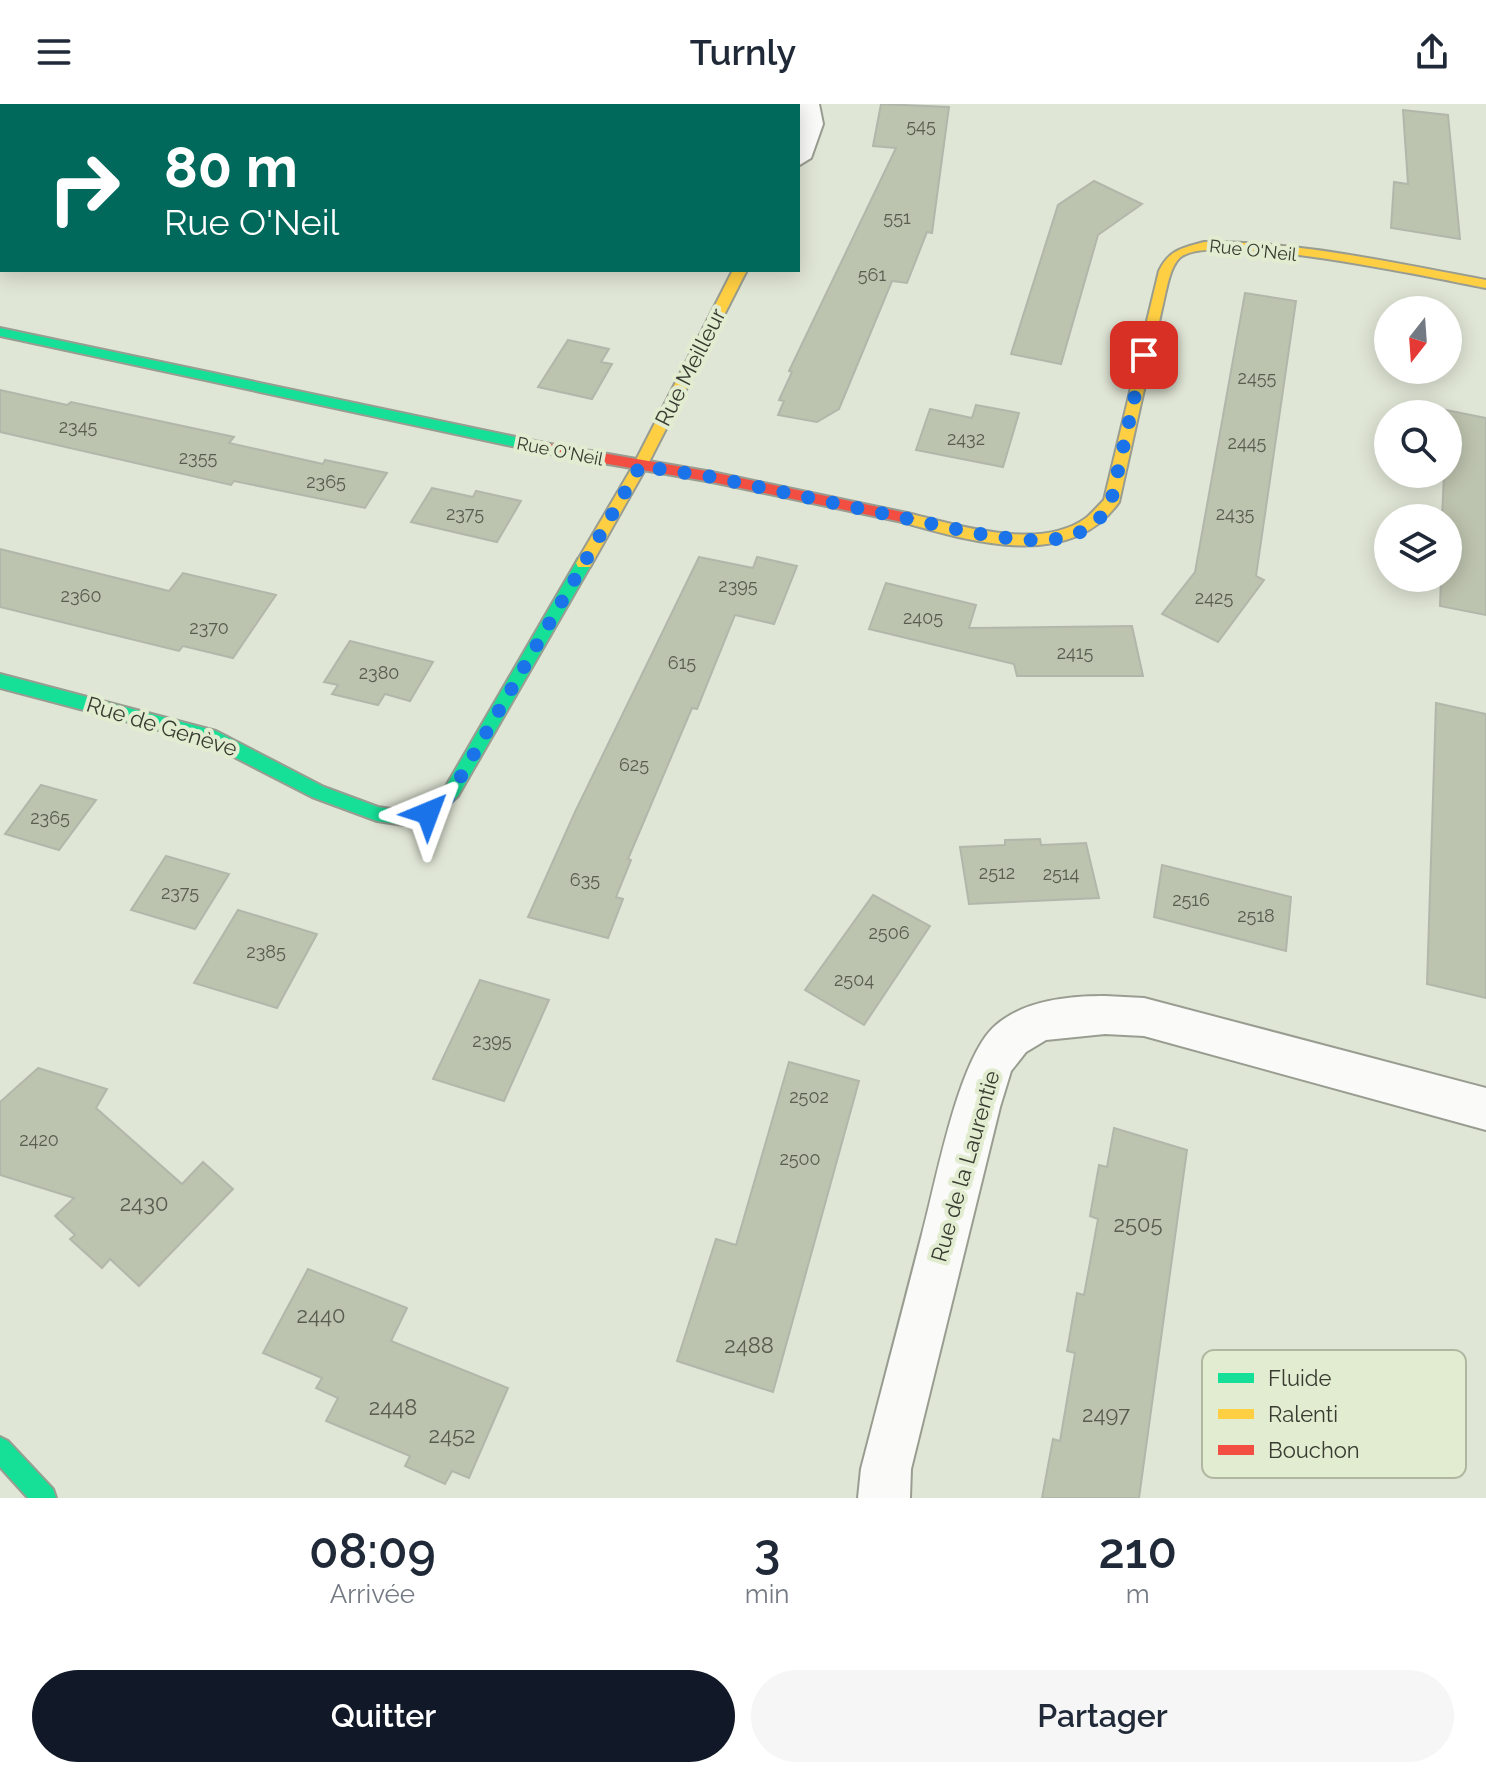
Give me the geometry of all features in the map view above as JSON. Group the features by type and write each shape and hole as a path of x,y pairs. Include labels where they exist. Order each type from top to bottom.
{"street":[{"path":"800,152 810,124 807,104"},
{"name":"Rue O'Neil","path":"0,332 975,533 1014,540 1054,540 1085,533 1101,521 1111,502 1158,295 1170,263 1180,252 1197,245 1249,247 1486,284"},
{"name":"Rue Meilleur","path":"407,818 428,813 448,798 640,466 739,272"},
{"name":"Rue de Genève","path":"0,681 210,736 243,750 349,807 376,815 407,818"},
{"name":"Rue de la Laurentie","path":"884,1498 886,1469 978,1107 997,1054 1021,1030 1051,1020 1096,1013 1144,1017 1486,1109"},
{"path":"0,1449 44,1498"}],"building":[{"path":"881,104 949,107 932,233 927,232 907,283 892,281 839,409 817,422 778,415 784,401 779,400 792,372 789,371 896,148 873,146"},
{"path":"1403,110 1448,115 1460,239 1391,228 1394,182 1408,184"},
{"path":"1094,181 1142,204 1098,235 1061,364 1011,354 1058,205"},
{"path":"1245,293 1296,301 1256,576 1264,580 1218,642 1162,614 1195,572"},
{"path":"568,340 609,349 601,362 612,364 592,399 538,387"},
{"path":"0,390 234,437 229,443 323,464 325,460 387,473 365,508 234,481 231,485 0,432"},
{"path":"976,405 1019,413 1003,467 916,450 930,409 972,418"},
{"path":"1462,413 1486,418 1486,615 1440,606 1440,592 1462,592 1462,504 1443,504 1443,488 1462,488"},
{"path":"432,488 473,497 476,491 521,501 497,542 411,522"},
{"path":"0,549 169,591 183,573 276,595 233,658 183,646 179,651 0,607"},
{"path":"699,557 753,568 757,557 797,566 774,624 735,615 697,709 692,708 628,859 631,860 616,897 623,899 608,938 528,917 575,812"},
{"path":"886,583 976,605 969,628 1132,626 1143,676 1017,676 1014,664 869,629"},
{"path":"350,641 433,662 410,701 385,694 378,705 332,694 338,685 324,682"},
{"path":"1436,703 1486,714 1486,998 1427,984"},
{"path":"41,785 96,800 59,850 5,834"},
{"path":"1040,839 1041,845 1086,843 1099,898 969,904 960,847 1005,845 1005,840"},
{"path":"166,856 229,874 195,929 131,910"},
{"path":"1162,865 1291,897 1286,951 1154,917"},
{"path":"873,895 930,926 864,1025 805,990"},
{"path":"238,910 317,934 277,1008 194,983"},
{"path":"480,980 549,1000 504,1101 433,1079"},
{"path":"789,1062 859,1081 773,1392 677,1361 716,1239 736,1245"},
{"path":"38,1068 107,1089 96,1108 182,1184 203,1162 233,1189 139,1286 110,1259 102,1268 70,1239 75,1235 55,1216 74,1198 0,1175 0,1102"},
{"path":"1114,1128 1187,1150 1139,1498 1042,1498 1053,1439 1060,1441 1075,1353 1067,1351 1077,1293 1084,1295 1098,1219 1090,1216 1099,1165 1107,1167"},
{"path":"308,1269 407,1308 391,1341 508,1388 469,1478 452,1471 445,1484 405,1466 410,1456 326,1421 338,1398 316,1388 322,1378 263,1353"}],"traffic: fast":[{"path":"0,332 544,448"},
{"path":"0,681 210,736 318,792 377,814 404,818 427,814 452,791 584,563"},
{"path":"0,1449 44,1498"}],"traffic: slow":[{"path":"907,518 1016,540 1068,534 1091,522 1111,502 1158,295 1168,265 1180,252 1204,246 1282,249 1486,284"},
{"path":"584,563 640,466 739,272"}],"traffic: jam":[{"path":"544,448 712,477 907,518"}],"route":[{"path":"428,813 448,798 640,466 712,477 1014,540 1054,540 1085,533 1101,521 1111,502 1144,355"}]}
